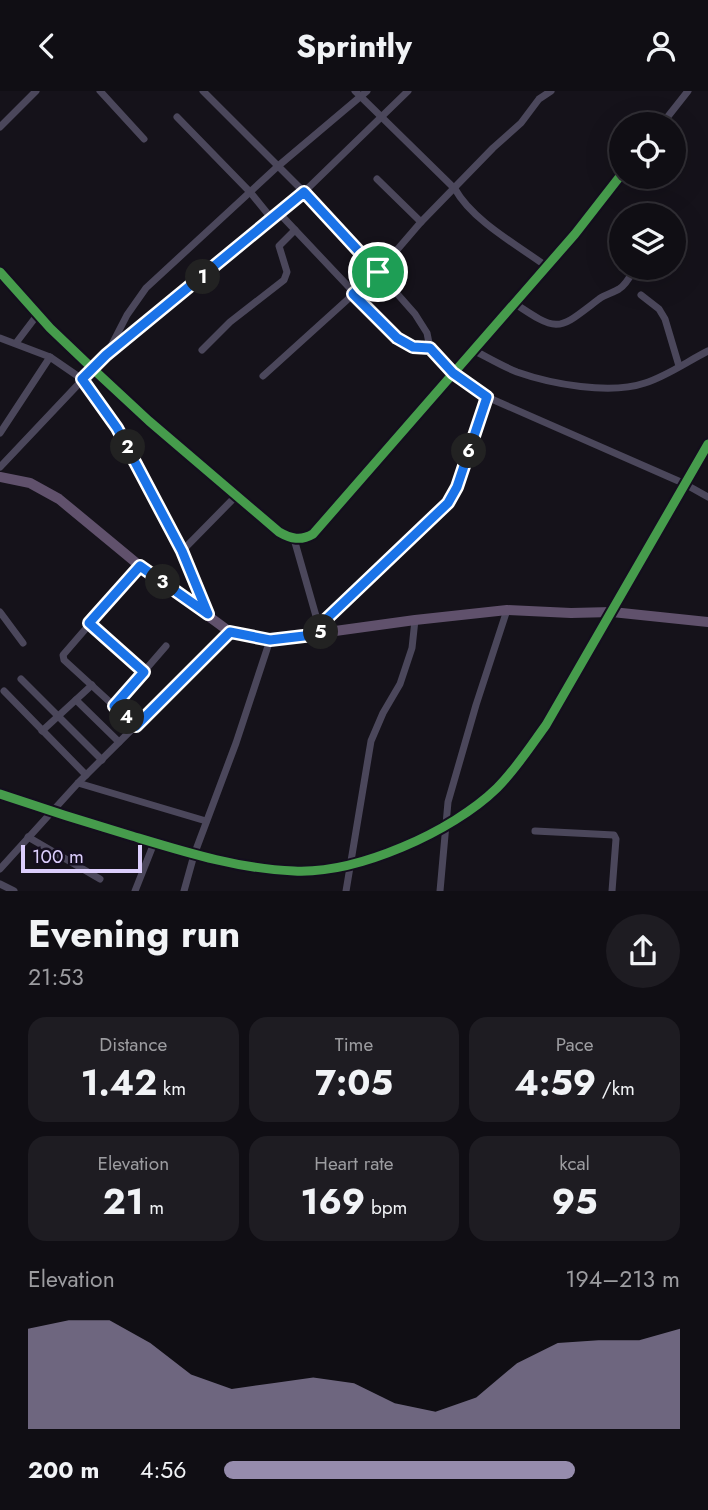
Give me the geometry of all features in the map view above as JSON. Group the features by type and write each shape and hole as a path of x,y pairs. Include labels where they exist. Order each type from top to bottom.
{"main road":[{"path":"0,477 30,483 59,499 140,566 230,632 270,640 320,630 507,610 612,612 708,622"}],"street":[{"path":"0,127 36,91"},
{"path":"100,91 144,139"},
{"path":"204,91 378,272 415,314 427,333 430,348 453,373 487,397 708,497"},
{"path":"106,355 127,315 146,288 357,94 367,91"},
{"path":"0,467 106,355 304,192 408,91"},
{"path":"263,376 378,272 421,222 521,123 539,99 551,91"},
{"path":"671,112 688,91"},
{"path":"357,94 455,189 473,212 546,266"},
{"path":"177,117 250,192 295,230 397,338 413,347 430,348"},
{"path":"377,179 421,222"},
{"path":"0,272 93,369 149,421 279,532 294,539 305,539 313,534 575,234 610,189"},
{"path":"202,351 230,322 284,280 286,272 279,246 295,230"},
{"path":"514,303 541,320 565,323 572,321 601,297 622,287 627,280"},
{"path":"641,295 659,309 665,319 679,366"},
{"path":"16,343 38,314"},
{"path":"0,338 50,356 82,379 117,428 182,551 208,614"},
{"path":"473,350 514,371 545,380 585,386 630,387 646,383 708,351"},
{"path":"0,433 50,356"},
{"path":"294,539 320,630 448,503 457,487 487,397"},
{"path":"0,794 194,855 247,866 296,871 352,864 425,838 480,803 515,768 546,725 708,444"},
{"path":"182,551 237,495"},
{"path":"136,726 63,658 64,651 140,566"},
{"path":"440,891 451,790 507,610"},
{"path":"0,612 23,643"},
{"path":"346,891 371,741 400,684 412,648 415,620"},
{"path":"89,623 144,672"},
{"path":"0,869 78,783 230,632"},
{"path":"184,891 194,855 236,743 270,640"},
{"path":"114,706 166,646"},
{"path":"21,679 102,760"},
{"path":"42,731 92,685"},
{"path":"4,691 86,775"},
{"path":"76,700 119,742"},
{"path":"78,783 206,821"},
{"path":"534,831 614,835 616,839 612,891"},
{"path":"28,837 100,879"},
{"path":"135,891 154,843"},
{"path":"0,884 14,891"}],"cycle path":[{"path":"0,272 50,328 149,421 279,532 292,538 300,538 313,534 575,234 610,189"},
{"path":"0,794 192,854 273,870 319,870 346,865 374,858 430,834 455,820 497,788 546,725 708,444"}],"route":[{"path":"304,192 378,272 353,294 397,338 413,347 430,348 453,373 487,397 453,495 353,597 319,626 321,634 270,640 230,632 136,726 114,706 144,672 89,623 140,566 208,614 182,551 117,428 82,379 106,355 304,192"}]}
